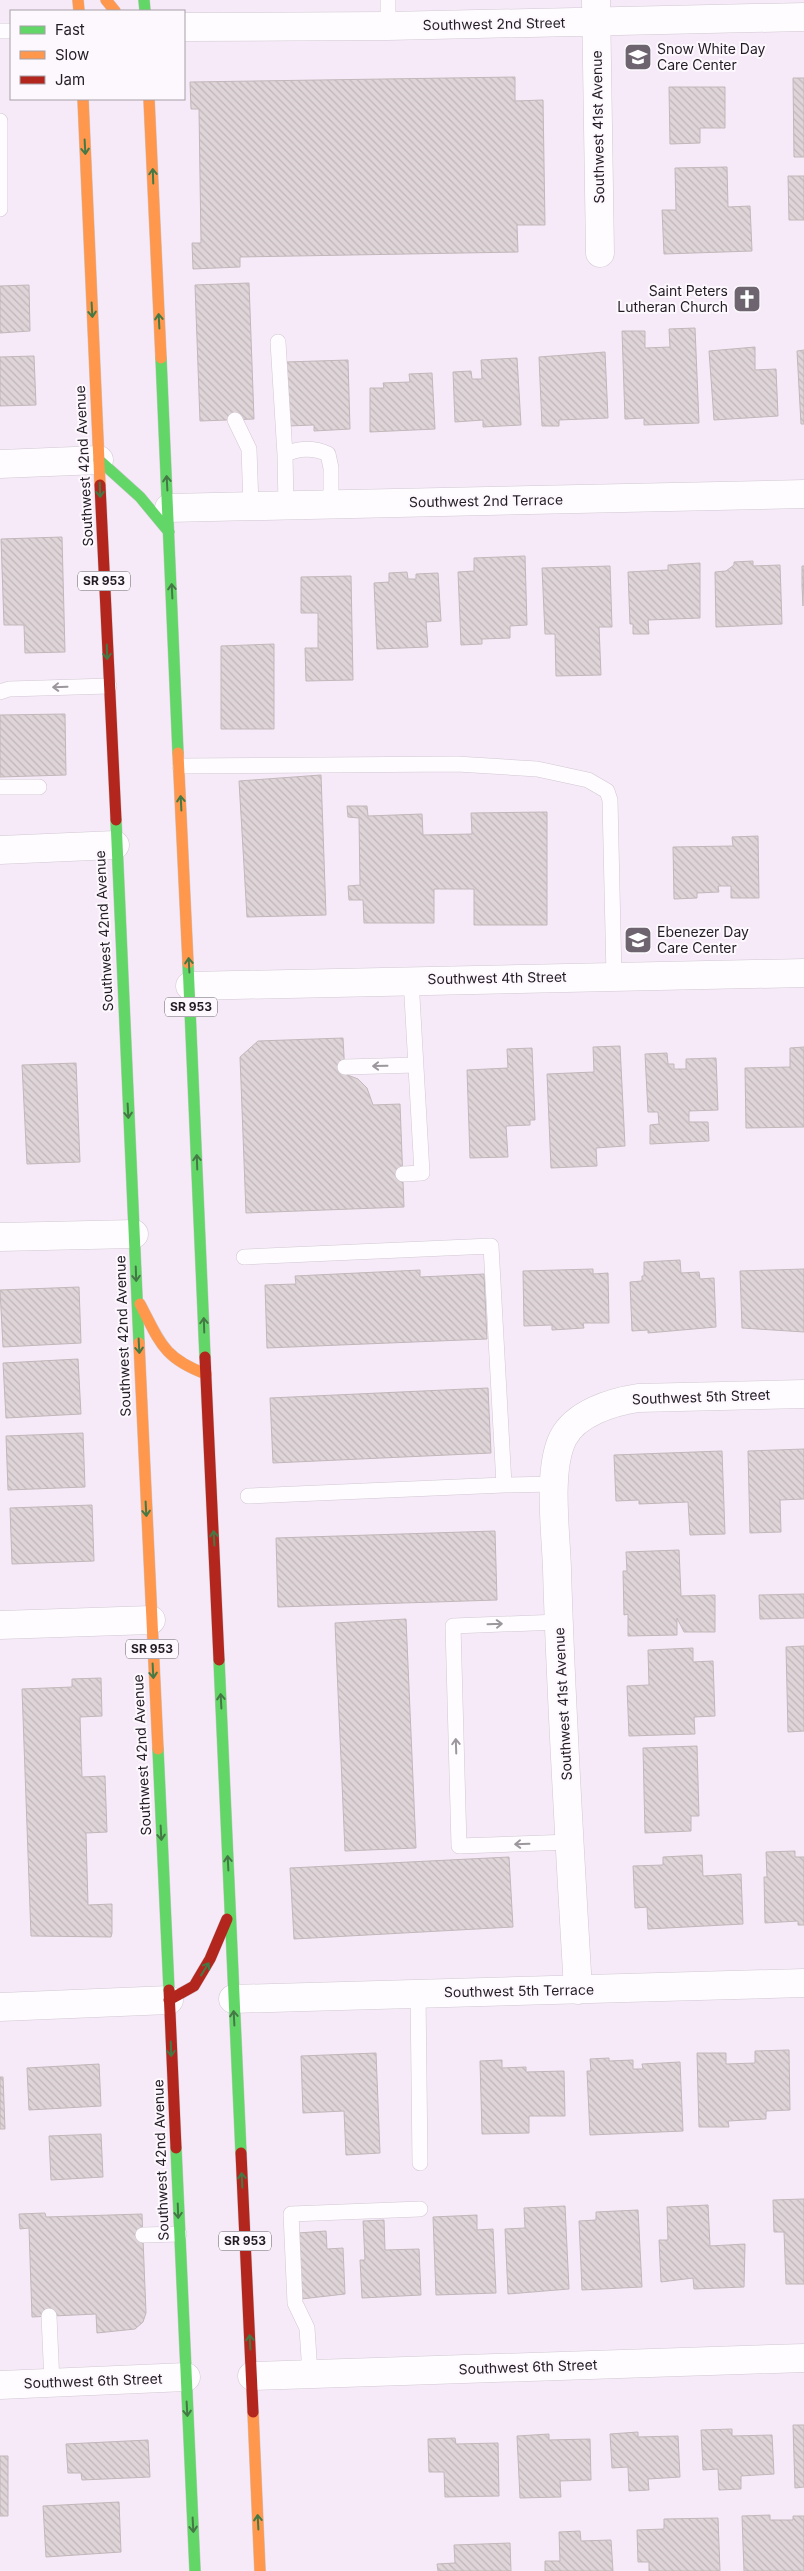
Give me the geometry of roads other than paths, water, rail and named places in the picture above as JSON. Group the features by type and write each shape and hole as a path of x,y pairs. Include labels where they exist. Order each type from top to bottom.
{"main road":[{"path":"106,0 114,10"},
{"name":"Southwest 42nd Avenue","path":"82,100 195,2571"},
{"name":"SR 953","path":"149,100 260,2571"},
{"path":"139,124 152,158"},
{"path":"99,460 169,520"},
{"path":"136,1298 163,1346 182,1365 206,1374"},
{"path":"169,2000 194,1986 210,1960 230,1912"}],"street":[{"name":"Southwest 2nd Street","path":"185,27 388,13 597,11 804,17"},
{"name":"Southwest 41st Avenue","path":"597,11 600,253"},
{"path":"0,464 99,460"},
{"name":"Southwest 2nd Terrace","path":"169,520 251,506 804,494"},
{"path":"0,850 115,845"},
{"name":"Southwest 4th Street","path":"190,986 411,979 804,973"},
{"path":"0,1237 134,1234"},
{"name":"Southwest 5th Street","path":"575,1424 614,1402 638,1398 804,1394"},
{"name":"Southwest 41st Avenue","path":"575,1424 564,1436 558,1452 555,1484 559,1622 578,1990"},
{"path":"0,1625 151,1620"},
{"name":"Southwest 5th Terrace","path":"233,1999 804,1983"},
{"path":"0,2007 169,2000"},
{"name":"Southwest 6th Street","path":"252,2376 804,2358"},
{"name":"Southwest 6th Street","path":"0,2385 186,2378"}],"lane":[{"path":"0,121 0,209"},
{"path":"278,342 286,505"},
{"path":"235,420 249,449 251,506"},
{"path":"285,455 291,451 316,449 328,454 331,468 331,504"},
{"path":"0,692 9,688 109,686"},
{"path":"180,766 457,764 537,769 576,776 599,784 607,791 610,800 614,977"},
{"path":"0,788 39,786"},
{"path":"403,1174 422,1173 411,979"},
{"path":"345,1067 416,1065"},
{"path":"244,1258 491,1246 504,1485"},
{"path":"248,1496 555,1484"},
{"path":"559,1622 453,1626 459,1846 571,1842"},
{"path":"418,1993 420,2163"},
{"path":"310,2374 307,2328 295,2303 291,2214 420,2209"},
{"path":"143,2236 179,2234"},
{"path":"49,2316 52,2383"}],"place":[{"name":"Snow White Day Care Center","path":"638,57"},
{"name":"Saint Peters Lutheran Church","path":"747,299"},
{"name":"Ebenezer Day Care Center","path":"638,940"}]}
